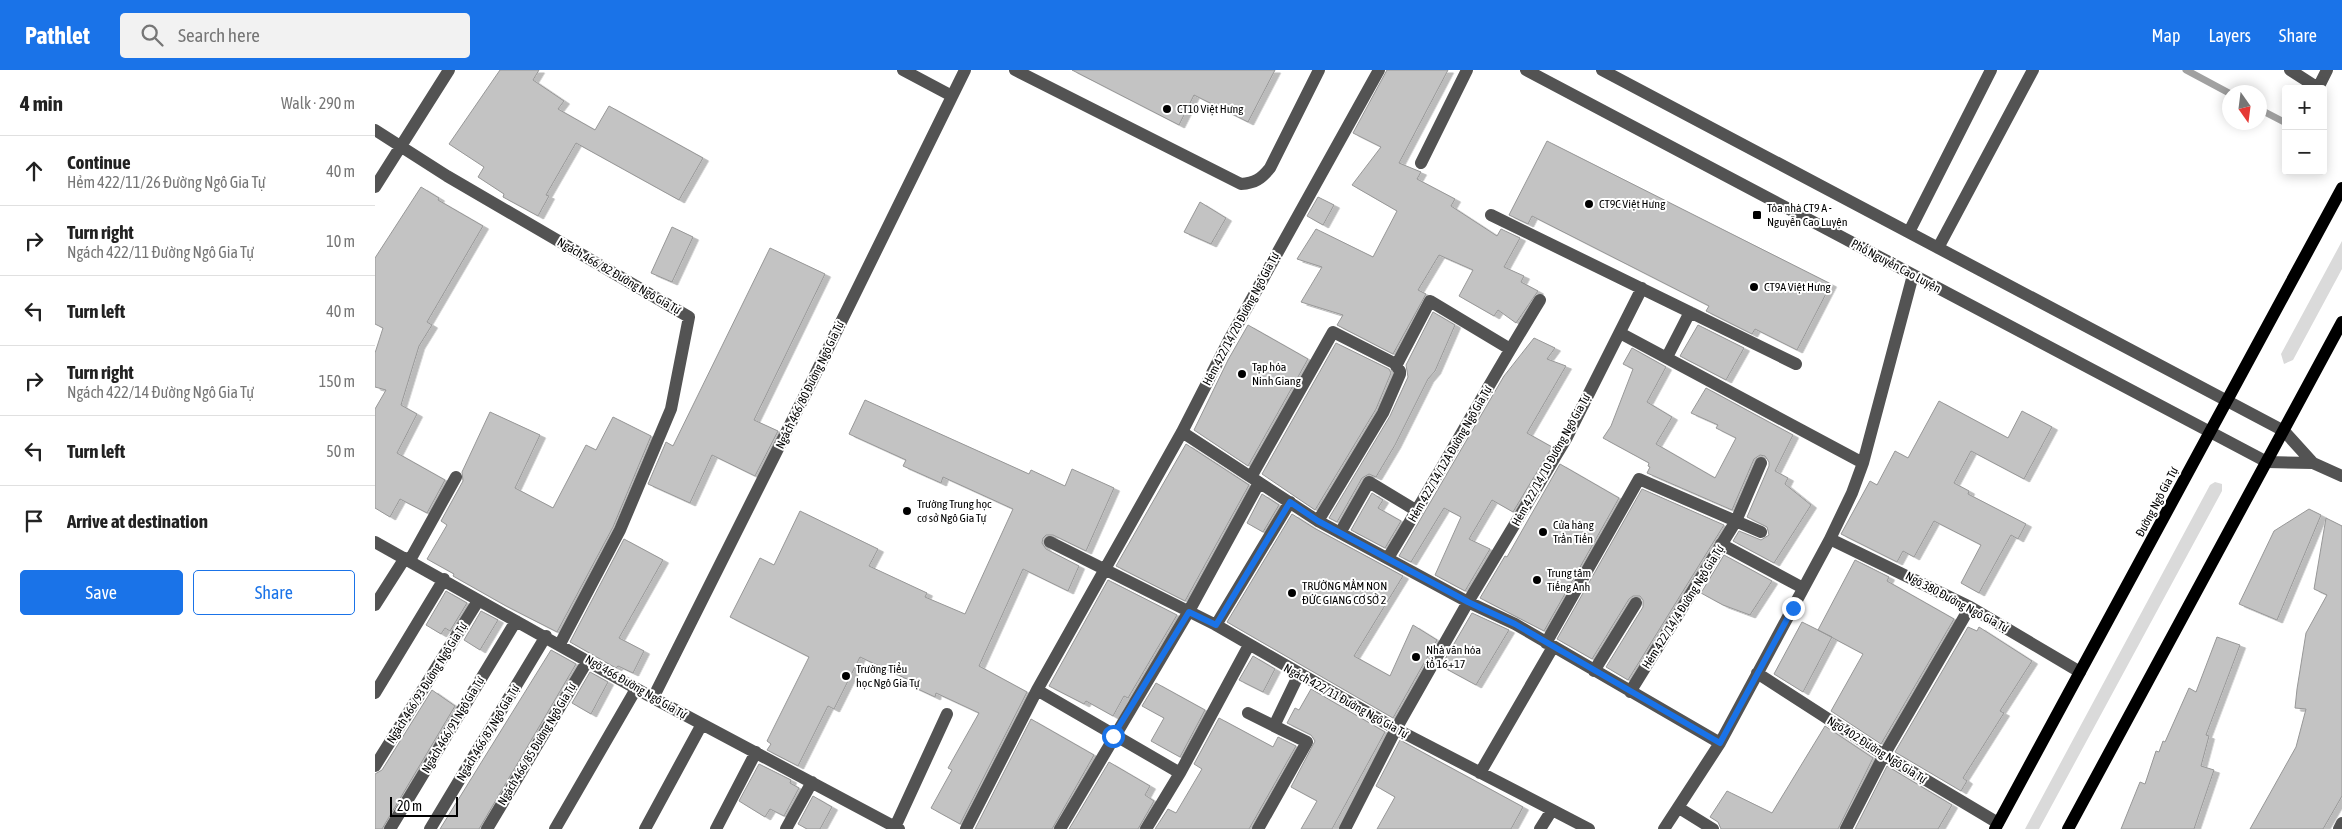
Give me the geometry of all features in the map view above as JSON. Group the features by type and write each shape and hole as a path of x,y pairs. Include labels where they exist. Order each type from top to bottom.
{"main road":[{"name":"Đường Ngô Gia Tự","path":"1997,826 2342,188"},
{"path":"2068,829 2342,322"}],"street":[{"path":"375,187 449,70"},
{"path":"903,70 952,96"},
{"name":"Ngách 466/80 Đường Ngô Gia Tự","path":"653,698 815,376 965,70"},
{"path":"1015,70 1241,184 1252,184 1262,179 1270,168 1319,70"},
{"name":"Hẻm 422/14/20 Đường Ngô Gia Tự","path":"966,829 1037,690 1182,432 1229,340 1379,70"},
{"path":"1421,163 1467,70"},
{"name":"Phố Nguyễn Cao Luyện","path":"1526,70 2267,462"},
{"path":"1602,70 2284,431 2313,463"},
{"path":"1909,232 1991,70"},
{"path":"1938,248 2033,70"},
{"path":"2290,70 2318,88 2327,70"},
{"path":"375,130 400,145"},
{"name":"Ngách 466/82 Đường Ngô Gia Tự","path":"400,145 447,176 689,317 671,409 620,530 560,644"},
{"path":"1491,215 1583,262 1642,288 1797,364"},
{"path":"1664,829 1720,743 1830,539 1852,493 1863,463 1913,275"},
{"name":"Hẻm 422/14/10 Đường Ngô Gia Tự","path":"1345,829 1396,729 1468,602 1566,439 1642,288"},
{"name":"Hẻm 422/14/12A Đường Ngô Gia Tự","path":"1388,558 1473,417 1510,349 1540,300"},
{"path":"1318,521 1383,413 1398,368 1431,301 1510,349"},
{"path":"1667,357 1690,312"},
{"path":"1060,829 1113,736 1189,612 1255,480 1333,332 1398,368"},
{"path":"1620,332 1863,463"},
{"path":"1182,432 1318,521 1468,602 1515,624 1720,743"},
{"path":"2267,462 2313,463 2342,476"},
{"name":"Hẻm 422/14/4 Đường Ngô Gia Tự","path":"1630,692 1736,521 1761,463"},
{"path":"375,605 407,559 456,477"},
{"path":"1480,773 1639,479 1761,532"},
{"path":"1340,533 1369,482 1417,510"},
{"path":"1216,625 1290,502"},
{"name":"Ngõ 380 Đường Ngô Gia Tự","path":"1830,539 1970,607 2081,672"},
{"name":"Ngõ 466 Đường Ngô Gia Tự","path":"375,542 546,636 636,689 812,782 877,824 897,828"},
{"name":"Ngách 422/11 Đường Ngô Gia Tự","path":"1050,542 1216,625 1396,729 1589,829"},
{"path":"1721,544 1803,588"},
{"path":"375,693 444,580"},
{"name":"Ngách 466/93 Đường Ngô Gia Tự","path":"375,766 478,600"},
{"path":"1594,671 1636,602"},
{"path":"1846,829 1884,755 1970,607"},
{"name":"Ngách 466/91 Ngô Gia Tự","path":"390,829 516,621"},
{"name":"Ngách 466/87 Ngô Gia Tự","path":"430,829 546,636"},
{"path":"1147,829 1181,773 1249,645"},
{"name":"Ngách 466/85 Đường Ngô Gia Tự","path":"488,829 588,660"},
{"path":"1273,726 1299,674"},
{"name":"Ngõ 402 Đường Ngô Gia Tự","path":"1757,674 1997,826"},
{"path":"555,829 636,689"},
{"path":"1037,690 1113,736 1181,773"},
{"path":"1248,713 1307,742 1258,829"},
{"path":"897,828 947,714"},
{"path":"645,829 702,724"},
{"path":"716,829 756,752"},
{"path":"786,829 812,782"},
{"path":"1679,808 1713,829"},
{"path":"1540,829 1552,810"},
{"path":"2339,829 2342,823"}],"shaded area":[{"path":"2342,241 2342,269 2293,360 2284,364 2281,354"},
{"path":"2215,482 2222,484 2222,491 2039,829 2025,829 2210,485"}],"building":[{"path":"500,70 539,70 533,80 564,101 558,109 595,130 609,106 703,158 679,200 576,143 546,195 549,196 538,216 503,197 504,194 478,177 484,167 449,144"},
{"name":"CT10 Việt Hưng","path":"1072,70 1275,70 1248,122 1194,95 1179,125"},
{"path":"1387,70 1448,70 1399,163 1421,172 1417,179 1455,199 1451,206 1497,236 1501,229 1520,238 1504,267 1524,276 1521,282 1538,291 1516,323 1498,310 1494,316 1459,296 1473,270 1439,255 1418,290 1426,294 1393,354 1337,325 1343,315 1301,302 1322,267 1297,259 1316,229 1373,257 1397,211 1352,185 1381,147 1353,133"},
{"path":"1547,141 1831,284 1797,350 1755,329 1752,334 1706,311 1709,306 1532,216 1528,224 1509,215"},
{"path":"421,187 439,198 438,200 483,226 427,322 432,325 419,346 401,405 417,414 397,453 445,480 427,513 400,499 390,517 375,508 375,409 386,390 375,387 375,353 383,328 375,324 375,258"},
{"path":"1318,197 1334,205 1323,225 1307,216"},
{"path":"1200,202 1226,218 1211,244 1184,232"},
{"path":"672,227 693,237 672,282 651,273"},
{"path":"770,248 825,274 754,420 778,431 755,476 712,455 690,503 648,484 666,442 673,446"},
{"path":"1433,312 1455,325 1435,371 1428,379 1395,445 1376,477 1369,474 1362,478 1337,522 1329,518 1390,416 1408,377 1406,365"},
{"path":"1248,325 1308,359 1248,466 1194,430 1228,360"},
{"path":"1698,325 1744,348 1726,380 1680,356"},
{"path":"1534,338 1555,348 1547,359 1566,366 1527,433 1552,447 1513,512 1492,500 1469,539 1490,549 1465,591 1435,575 1461,517 1444,508 1411,562 1399,556 1504,376"},
{"path":"1336,343 1389,369 1391,373 1376,409 1315,510 1262,474"},
{"path":"1632,348 1666,367 1647,402 1672,417 1656,444 1715,478 1736,438 1716,428 1718,425 1691,413 1706,388 1793,435 1775,471 1788,478 1785,484 1811,505 1774,563 1733,541 1739,531 1761,540 1769,535 1767,527 1747,517 1769,466 1765,456 1760,455 1754,459 1732,510 1647,473 1650,467 1648,466 1649,463 1603,438 1611,426 1633,369 1623,364"},
{"path":"865,400 1029,474 1031,470 1065,486 1072,469 1114,488 1086,551 1053,535 1046,535 1043,538 1042,543 1046,549 1079,566 1068,591 1023,569 979,666 1027,692 960,824 931,808 952,770 948,768 979,713 936,693 935,697 907,684 909,680 860,657 834,709 828,706 798,766 767,750 771,744 767,741 809,657 730,617 760,558 774,565 800,511 878,549 869,566 927,593 925,597 965,614 1013,509 943,477 941,483 903,466 906,460 849,434"},
{"path":"1939,401 2008,438 2022,411 2052,427 2024,479 1971,451 1954,483 1969,491 1968,494 2026,524 2018,539 2011,535 1979,593 1961,583 1981,545 1934,521 1914,557 1903,551 1897,562 1841,534 1870,481 1877,485 1895,451 1908,458"},
{"path":"490,412 540,435 515,488 553,508 586,445 596,450 613,417 651,436 613,527 557,632 506,606 427,559 447,525 441,521 463,481 462,472"},
{"path":"1186,444 1249,485 1185,601 1116,566"},
{"path":"1560,464 1619,498 1544,631 1480,598 1505,556 1507,557"},
{"path":"1642,489 1724,525 1628,680 1606,667 1643,607 1643,600 1640,596 1633,596 1629,599 1592,659 1557,639"},
{"path":"1372,493 1383,500 1378,508 1401,521 1385,548 1351,530"},
{"path":"1262,494 1279,505 1263,532 1247,523"},
{"path":"2309,509 2321,515 2277,620 2239,604 2274,531"},
{"name":"TRƯỜNG MẦM NON ĐỨC GIANG CƠ SỞ 2","path":"1292,514 1403,576 1354,656 1390,676 1413,625 1437,640 1393,718 1227,622"},
{"path":"2326,518 2342,526 2342,796 2323,829 2250,829 2296,747 2306,709 2295,708 2306,633 2327,595 2314,589"},
{"path":"624,539 663,560 619,638 644,651 633,673 618,666 616,668 570,642"},
{"path":"1724,555 1772,581 1750,615 1723,605 1701,593"},
{"path":"1855,560 1889,577 1887,581 1954,619 1881,744 1831,711 1863,654 1818,630"},
{"path":"1108,580 1177,615 1128,698 1124,696 1113,716 1086,701 1084,704 1049,686"},
{"path":"446,591 467,603 450,631 445,628 441,634 426,625"},
{"path":"481,611 498,620 480,650 464,640"},
{"path":"1472,613 1509,630 1476,685 1441,666"},
{"path":"1802,622 1832,637 1803,692 1774,674"},
{"path":"1968,627 1977,631 1979,627 2032,661 2000,711 2004,713 1963,778 1967,781 1961,791 1895,752"},
{"path":"2217,637 2240,645 2206,735 2209,736 2201,766 2214,770 2194,829 2121,829 2140,782 2145,784 2156,751 2159,752 2163,741 2165,742 2189,688 2196,692"},
{"path":"551,650 576,664 479,829 440,829"},
{"path":"1253,656 1275,669 1263,692 1239,680"},
{"path":"590,672 608,682 591,714 572,703"},
{"path":"1156,683 1205,710 1180,757 1151,741 1164,718 1142,706"},
{"path":"1311,689 1385,732 1332,829 1301,829 1317,801 1291,787 1315,741 1311,735 1287,723 1295,708 1299,710"},
{"path":"432,690 455,706 382,829 375,829 375,774 382,770"},
{"path":"1219,718 1273,747 1278,737 1296,746 1249,829 1155,829 1168,809 1176,813 1202,769 1194,764"},
{"path":"1031,719 1094,755 1052,829 975,829"},
{"path":"1825,726 1873,758 1838,829 1721,829 1718,822 1710,817 1727,791 1772,813"},
{"path":"1400,740 1523,807 1511,829 1377,829 1395,797 1376,786"},
{"path":"1109,762 1150,786 1145,795 1154,801 1138,829 1069,829"},
{"path":"759,764 791,780 790,783 799,788 784,816 770,809 765,817 739,801"},
{"path":"1887,766 1952,805 1938,829 1855,829"},
{"path":"813,796 832,807 820,829 807,829 798,824"}],"waterway":[{"path":"2186,70 2222,89"},
{"path":"2267,113 2282,121"}],"place":[{"name":"CT10 Việt Hưng","path":"1167,109"},
{"name":"CT9C Việt Hưng","path":"1589,204"},
{"name":"Tòa nhà CT9 A - Nguyễn Cao Luyện","path":"1757,215"},
{"name":"CT9A Việt Hưng","path":"1754,287"},
{"name":"Tạp hóa Ninh Giang","path":"1242,374"},
{"name":"Trường Trung học cơ sở Ngô Gia Tự","path":"907,511"},
{"name":"Cửa hàng Trần Tiến","path":"1543,532"},
{"name":"Trung tâm Tiếng Anh","path":"1537,580"},
{"name":"TRƯỜNG MẦM NON ĐỨC GIANG CƠ SỞ 2","path":"1292,593"},
{"name":"Nhà văn hóa tổ 16+17","path":"1416,657"},
{"name":"Trường Tiểu học Ngô Gia Tự","path":"846,676"}],"route":[{"path":"1113,736 1189,612 1216,625 1290,502 1318,521 1468,602 1515,624 1720,743 1793,608"}]}
